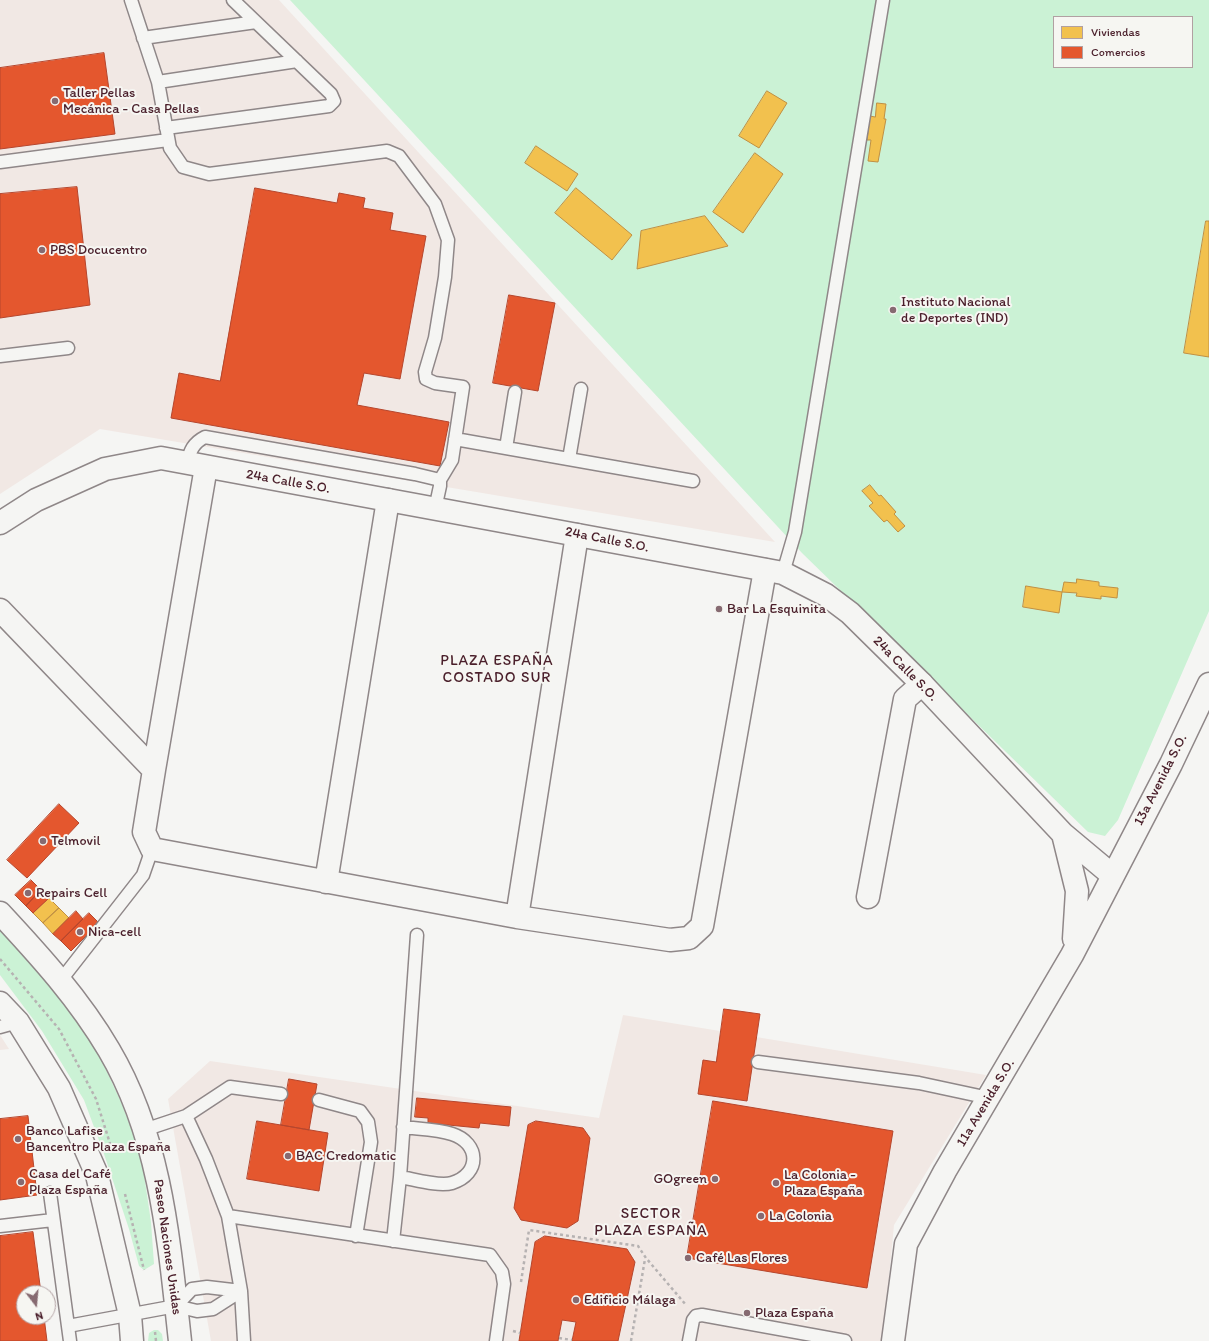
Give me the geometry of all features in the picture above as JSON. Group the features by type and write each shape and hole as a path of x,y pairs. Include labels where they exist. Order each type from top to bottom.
{"street":[{"name":"24a Calle S.O.","path":"0,523 36,500 104,469 161,458 774,571 826,596 850,613 922,684 1063,834 1112,875"},
{"path":"196,465 154,770 144,832 152,849 326,882 517,917 670,940 689,938 702,926 774,571"},
{"path":"326,882 388,500"},
{"path":"517,917 577,535"},
{"path":"0,610 154,770"},
{"path":"868,897 905,699 922,684"},
{"name":"13a Avenida S.O.","path":"1112,875 1171,764 1209,684"},
{"path":"1063,834 1077,891 1077,919 1072,955"},
{"name":"11a Avenida S.O.","path":"893,1341 906,1244 945,1171 1072,955 1112,875"},
{"name":"Paseo Naciones Unidas","path":"0,913 61,980 110,1051 135,1104 158,1178 168,1233 180,1341"},
{"path":"0,1003 9,1025 59,1088 97,1175 130,1315 132,1341"}],"lane":[{"path":"131,0 158,82 170,148 183,168 209,174 387,151 399,156 435,204 448,240 446,277 438,322 425,372 426,379 435,383 463,387 452,460 440,480 435,509"},
{"path":"0,162 329,106 334,100 331,94 233,0"},
{"path":"774,571 795,532 883,0"},
{"path":"143,38 256,22"},
{"path":"158,82 297,61"},
{"path":"0,356 68,348"},
{"path":"569,459 581,389"},
{"path":"506,448 515,392"},
{"path":"196,465 190,452 196,441 205,437 415,474 440,480"},
{"path":"456,439 692,481"},
{"path":"61,980 143,875 152,849"},
{"path":"393,1241 400,1177 417,935"},
{"path":"758,1062 919,1083 989,1098"},
{"path":"144,1130 186,1116 230,1087 281,1094"},
{"path":"319,1100 360,1111 368,1122 371,1142 356,1236"},
{"path":"186,1116 206,1159 228,1216 241,1291 244,1341"},
{"path":"400,1177 434,1183 450,1184 463,1178 472,1170 474,1157 470,1148 460,1138 452,1134 403,1127"},
{"path":"50,1193 70,1341"},
{"path":"228,1216 490,1255 502,1272 504,1284 496,1341"},
{"path":"0,1226 53,1220"},
{"path":"176,1306 192,1289 207,1287 241,1291"},
{"path":"68,1326 176,1306 197,1311 213,1309 241,1291"},
{"path":"689,1341 693,1320 696,1316 702,1315 809,1338 845,1341"}],"path":[{"path":"521,1284 529,1230 638,1246 646,1258 696,1316"},
{"path":"631,1341 646,1258"},
{"path":"512,1336 514,1324"},
{"path":"154,1330 156,1341"},
{"path":"558,1338 572,1340"}],"shaded area":[{"path":"0,0 279,0 775,542 100,429 0,494"},
{"path":"623,1015 986,1075 894,1225 883,1341 211,1341 168,1099 210,1061 599,1118"},
{"path":"0,1035 9,1049 0,1050"}],"green space":[{"name":"Instituto Nacional de Deportes (IND)","path":"290,0 1209,0 1209,611 1118,820 1105,836 1088,832 802,553"},
{"path":"0,925 64,997 97,1050 121,1102 141,1154 151,1222 154,1264 144,1270 139,1266 129,1229 84,1100 42,1031 0,975"},
{"path":"154,1330 158,1330 162,1334 163,1341 148,1341 149,1333"}],"building: Viviendas":[{"path":"767,91 787,103 759,148 739,136"},
{"path":"877,103 886,104 884,119 886,119 878,162 868,161 871,140 867,140 870,116 875,117"},
{"path":"536,146 578,174 567,191 525,163"},
{"path":"755,153 783,174 743,233 713,212"},
{"path":"576,188 632,235 612,260 555,213"},
{"path":"705,216 728,246 637,269 641,231"},
{"path":"1206,221 1209,221 1209,357 1184,353"},
{"path":"870,485 896,512 894,514 905,526 898,532 887,520 884,522 869,506 873,503 862,491"},
{"path":"1077,579 1099,582 1099,586 1118,588 1117,598 1101,596 1101,599 1076,596 1077,593 1062,592 1064,582 1076,583"},
{"path":"1026,586 1062,592 1059,613 1023,607"},
{"path":"49,898 59,908 43,923 33,913"},
{"path":"59,908 69,918 53,934 43,923"}],"building: Comercios":[{"name":"Taller Pellas Mecánica - Casa Pellas","path":"104,53 115,134 0,149 0,68"},
{"name":"PBS Docucentro","path":"77,187 90,305 0,318 0,194"},
{"path":"255,188 337,203 339,193 365,198 363,208 393,213 390,230 426,236 400,379 364,373 357,405 449,422 440,466 171,418 179,373 220,381"},
{"path":"509,295 555,303 538,391 493,383"},
{"name":"Telmovil","path":"59,804 79,823 27,878 7,860"},
{"name":"Repairs Cell","path":"31,880 41,890 26,906 15,895"},
{"path":"41,890 49,898 33,913 26,906"},
{"path":"76,911 83,919 61,941 53,934"},
{"name":"Nica-cell","path":"89,913 99,923 71,951 61,941"},
{"path":"724,1009 760,1014 747,1101 698,1094 703,1060 716,1062"},
{"path":"289,1079 317,1084 309,1130 281,1125"},
{"path":"417,1098 511,1107 509,1126 480,1123 479,1128 428,1123 428,1118 415,1117"},
{"path":"713,1101 893,1131 867,1288 687,1258"},
{"path":"28,1116 37,1195 0,1200 0,1119"},
{"name":"BAC Credomatic","path":"257,1121 328,1133 319,1191 247,1179"},
{"path":"536,1121 583,1128 590,1138 578,1221 567,1228 521,1220 514,1208 528,1125"},
{"path":"33,1232 40,1285 16,1285 16,1325 45,1325 47,1341 0,1341 0,1236"},
{"name":"Edificio Málaga","path":"545,1236 627,1249 635,1262 618,1341 572,1341 576,1322 562,1320 558,1341 519,1341 535,1242"}],"place":[{"name":"Taller Pellas Mecánica - Casa Pellas","path":"55,101"},
{"name":"PBS Docucentro","path":"42,250"},
{"name":"Instituto Nacional de Deportes (IND)","path":"893,310"},
{"name":"Bar La Esquinita","path":"719,609"},
{"name":"Telmovil","path":"43,841"},
{"name":"Repairs Cell","path":"28,893"},
{"name":"Nica-cell","path":"80,932"},
{"name":"Banco Lafise Bancentro Plaza España","path":"18,1139"},
{"name":"BAC Credomatic","path":"288,1156"},
{"name":"GOgreen","path":"715,1179"},
{"name":"Casa del Café Plaza España","path":"21,1182"},
{"name":"La Colonia - Plaza España","path":"776,1183"},
{"name":"La Colonia","path":"761,1216"},
{"name":"Café Las Flores","path":"688,1258"},
{"name":"Edificio Málaga","path":"576,1300"},
{"name":"Plaza España","path":"747,1313"}],"district":[{"name":"PLAZA ESPAÑA COSTADO SUR","path":"497,670"},
{"name":"SECTOR PLAZA ESPAÑA","path":"651,1222"}]}
